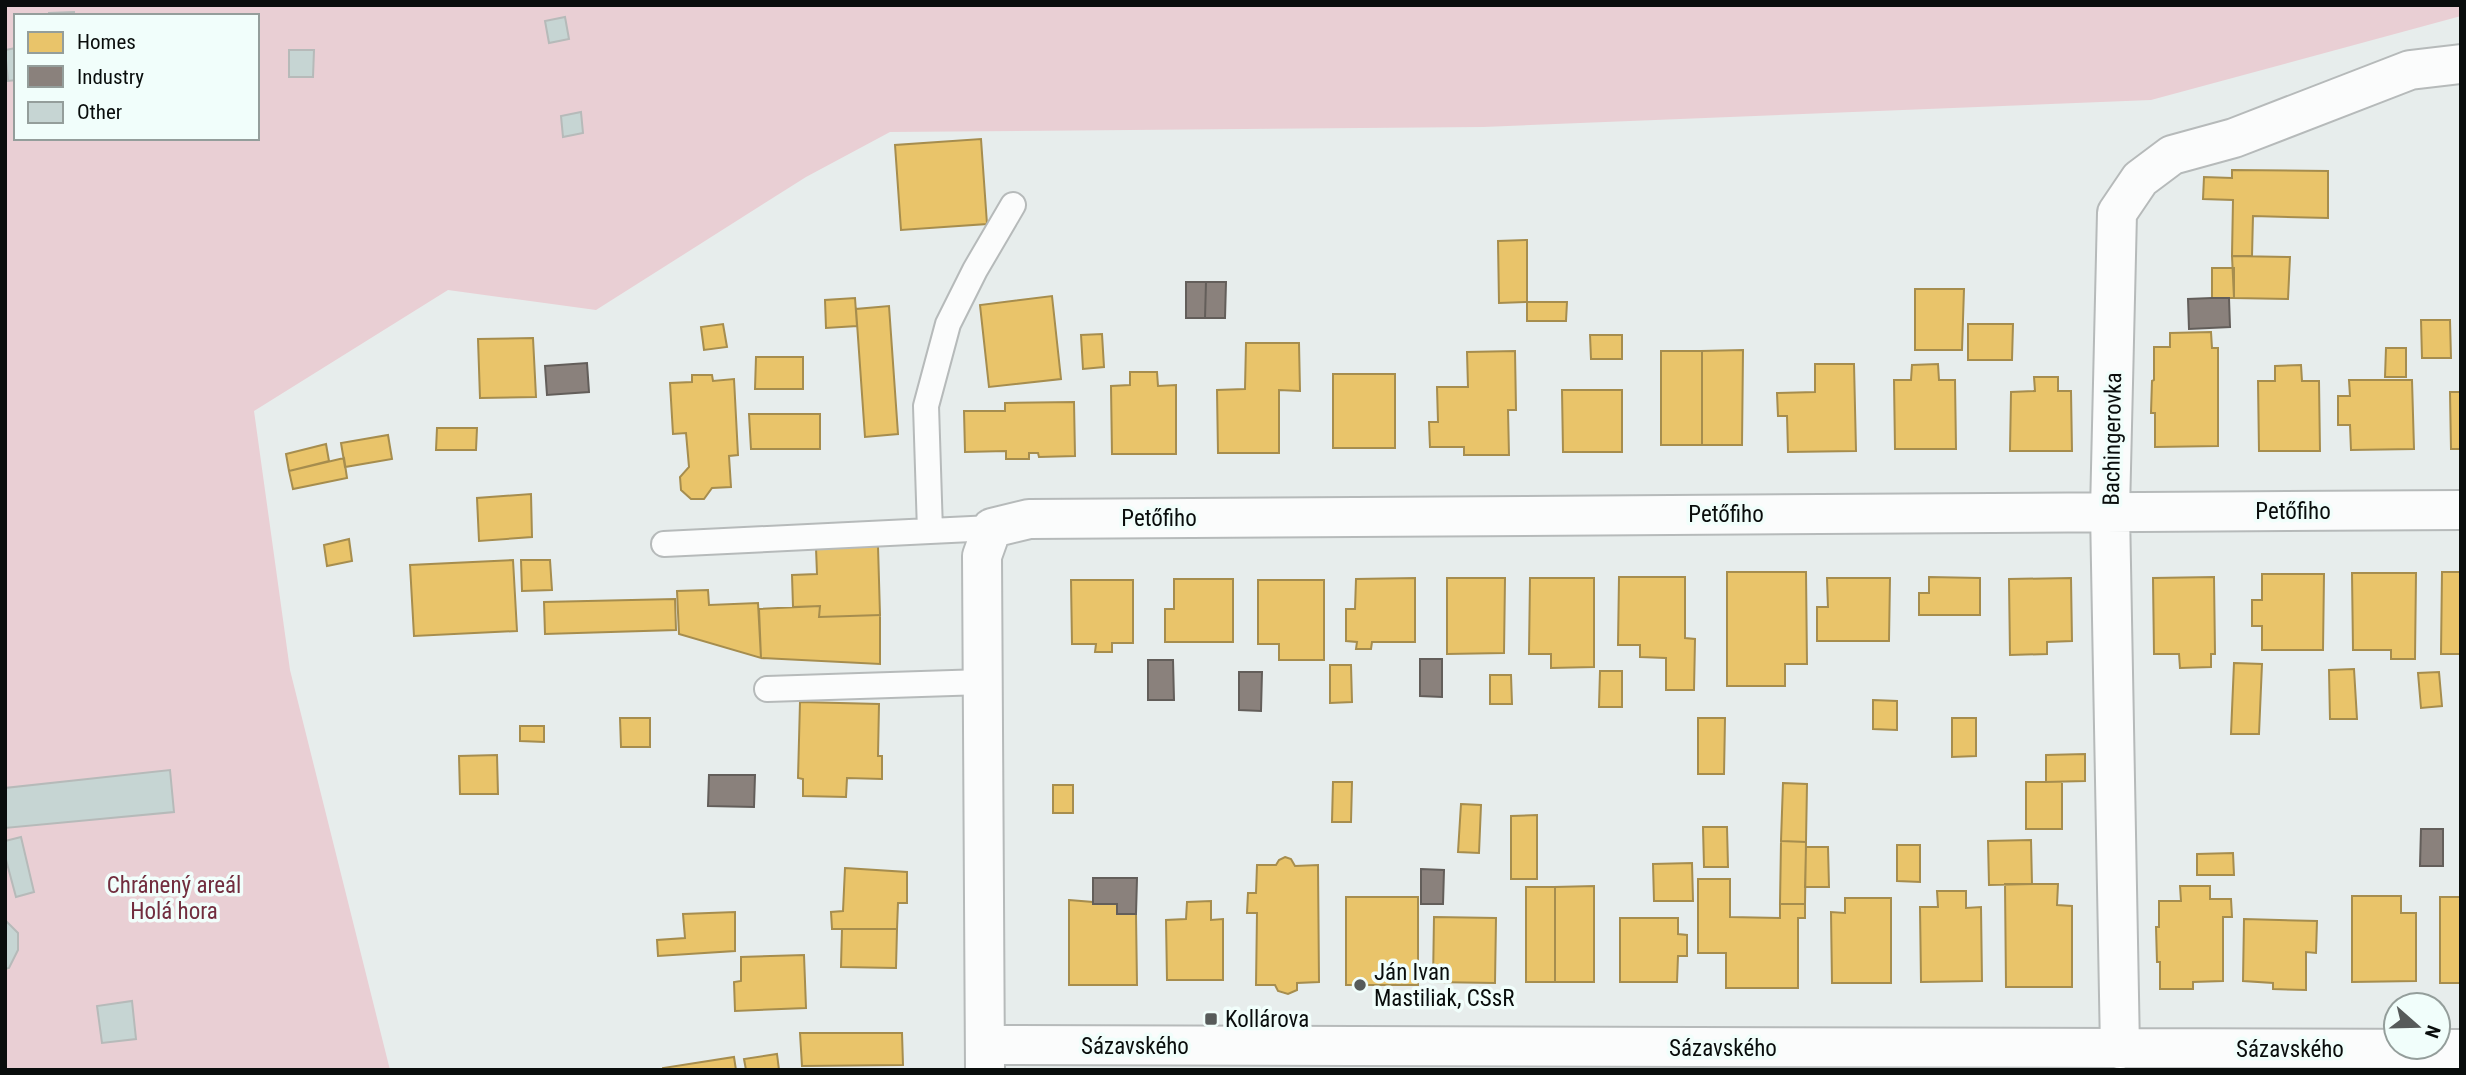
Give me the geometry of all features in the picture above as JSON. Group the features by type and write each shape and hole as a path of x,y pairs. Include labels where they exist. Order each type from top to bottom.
{"street":[{"name":"Bachingerovka","path":"2120,1049 2110,511 2117,213 2140,179 2172,155 2234,138 2410,70 2461,64"},
{"name":"Petőfiho","path":"992,528 1030,519 2461,510"},
{"path":"986,1058 982,556 992,528"},
{"name":"Sázavského","path":"986,1058 1748,1059 2120,1049 2461,1049"}],"lane":[{"path":"930,531 926,405 948,324 975,270 1013,205"},
{"path":"664,544 992,528"},
{"path":"767,690 983,682"}],"green space":[{"name":"Chránený areál Holá hora","path":"5,5 2461,5 2461,16 2151,100 1483,127 890,132 806,177 596,310 448,290 254,411 290,670 390,1070 5,1070"}],"building: Homes":[{"path":"981,139 987,224 901,230 895,145"},
{"path":"2232,170 2328,171 2328,218 2253,216 2252,256 2232,256 2233,200 2203,199 2204,177 2232,178"},
{"path":"1527,240 1527,302 1499,303 1498,241"},
{"path":"2232,256 2290,257 2288,299 2234,298"},
{"path":"2212,268 2234,268 2234,298 2212,298"},
{"path":"1915,289 1964,289 1962,350 1915,350"},
{"path":"1052,296 1061,379 989,387 980,305"},
{"path":"855,298 857,326 826,328 825,300"},
{"path":"1527,302 1567,302 1566,321 1527,321"},
{"path":"889,306 898,434 865,437 856,309"},
{"path":"2421,320 2450,320 2451,358 2422,358"},
{"path":"723,324 727,347 704,350 701,327"},
{"path":"1968,324 2013,324 2012,360 1968,360"},
{"path":"2211,332 2212,348 2218,348 2218,446 2155,447 2155,413 2151,413 2154,347 2170,347 2170,333"},
{"path":"1102,334 1104,367 1083,369 1081,335"},
{"path":"1590,335 1622,335 1622,359 1591,359"},
{"path":"533,338 536,397 480,398 478,339"},
{"path":"1246,343 1299,343 1300,391 1279,390 1279,453 1218,453 1217,390 1245,389"},
{"path":"2386,348 2406,348 2406,377 2385,377"},
{"path":"1743,350 1742,445 1702,445 1702,351"},
{"path":"1515,351 1516,410 1508,410 1509,455 1464,455 1464,447 1430,447 1429,422 1438,422 1437,387 1468,387 1467,352"},
{"path":"1661,351 1702,351 1702,445 1661,445"},
{"path":"756,357 803,357 803,389 755,389"},
{"path":"1815,364 1854,364 1856,451 1788,452 1787,416 1778,416 1777,393 1815,392"},
{"path":"1938,364 1939,380 1955,380 1956,449 1895,449 1894,380 1911,380 1912,365"},
{"path":"2301,365 2302,381 2319,381 2320,451 2259,451 2258,381 2275,381 2275,366"},
{"path":"1130,372 1157,372 1158,386 1176,385 1176,454 1112,454 1111,386 1130,385"},
{"path":"1333,374 1395,374 1395,448 1333,448"},
{"path":"692,375 712,375 713,381 734,379 738,455 729,456 731,487 712,488 704,499 691,499 681,490 680,477 689,467 686,433 673,434 670,383 692,382"},
{"path":"2034,377 2058,377 2058,391 2071,391 2072,451 2010,451 2011,392 2035,391"},
{"path":"2349,380 2412,380 2414,449 2351,450 2350,425 2338,425 2338,396 2350,396"},
{"path":"1562,390 1622,390 1622,452 1563,452"},
{"path":"2450,392 2461,392 2461,449 2451,449"},
{"path":"1074,402 1075,456 1039,457 1038,453 1029,453 1029,459 1006,459 1006,451 965,452 964,411 1005,411 1005,403"},
{"path":"749,414 820,414 820,449 751,449"},
{"path":"437,428 477,428 476,450 436,450"},
{"path":"388,435 392,459 345,467 341,443"},
{"path":"326,444 329,461 289,471 286,454"},
{"path":"344,458 347,478 293,489 289,471"},
{"path":"531,494 532,537 479,541 477,498"},
{"path":"349,539 352,561 327,566 324,545"},
{"path":"878,546 880,615 819,617 820,606 793,607 792,575 817,574 816,548"},
{"path":"513,560 517,631 414,636 410,565"},
{"path":"521,560 550,560 552,590 522,591"},
{"path":"1727,572 1806,572 1807,664 1785,664 1785,686 1727,686"},
{"path":"2442,572 2461,572 2461,654 2441,654"},
{"path":"2352,573 2416,573 2415,659 2391,659 2391,650 2353,650"},
{"path":"2262,574 2324,574 2323,650 2262,650 2262,626 2252,626 2252,600 2262,600"},
{"path":"1619,577 1685,577 1685,638 1695,639 1694,690 1666,690 1666,658 1640,657 1640,645 1618,645"},
{"path":"1929,577 1980,578 1980,615 1919,615 1919,593 1929,593"},
{"path":"2214,577 2215,654 2211,654 2211,667 2180,668 2179,654 2154,654 2153,578"},
{"path":"1415,578 1415,642 1372,642 1371,649 1356,649 1357,642 1346,641 1346,609 1355,609 1356,579"},
{"path":"1447,578 1505,578 1504,653 1447,654"},
{"path":"1530,578 1594,578 1594,667 1551,668 1551,654 1529,654"},
{"path":"1827,578 1890,578 1889,641 1817,641 1817,607 1828,607"},
{"path":"2071,578 2072,641 2047,642 2047,654 2010,655 2009,579"},
{"path":"1174,579 1233,579 1233,642 1165,642 1165,609 1174,609"},
{"path":"1071,580 1133,580 1133,643 1112,643 1112,652 1095,652 1096,644 1072,644"},
{"path":"1258,580 1324,580 1324,660 1279,660 1279,644 1258,644"},
{"path":"708,590 709,605 758,603 761,658 679,634 677,591"},
{"path":"675,599 676,630 545,634 544,602"},
{"path":"820,606 819,617 880,615 880,664 761,658 759,609"},
{"path":"2234,663 2262,664 2259,734 2231,734"},
{"path":"1330,665 1351,665 1352,702 1330,703"},
{"path":"2354,669 2357,719 2330,719 2329,670"},
{"path":"1600,671 1622,671 1622,707 1599,707"},
{"path":"2439,672 2442,706 2421,708 2418,673"},
{"path":"1490,675 1511,675 1512,704 1490,704"},
{"path":"1873,700 1897,701 1897,730 1873,729"},
{"path":"800,702 879,704 878,756 882,756 882,779 847,778 846,797 803,796 803,779 798,778"},
{"path":"620,718 650,718 650,747 621,747"},
{"path":"1698,718 1725,718 1724,774 1698,774"},
{"path":"1952,718 1976,718 1976,756 1952,757"},
{"path":"520,726 544,726 544,742 520,741"},
{"path":"2085,754 2085,781 2046,782 2046,755"},
{"path":"497,755 498,794 460,794 459,756"},
{"path":"1333,782 1352,782 1351,822 1332,822"},
{"path":"2026,782 2062,782 2062,829 2026,829"},
{"path":"1783,783 1807,784 1806,842 1781,841"},
{"path":"1053,785 1073,785 1073,813 1053,813"},
{"path":"1461,804 1481,805 1479,853 1458,852"},
{"path":"1537,815 1537,879 1511,879 1511,816"},
{"path":"1703,827 1727,827 1728,867 1704,867"},
{"path":"2031,840 2032,884 1989,885 1988,841"},
{"path":"1781,841 1806,842 1805,904 1780,904"},
{"path":"1897,845 1920,845 1920,882 1897,881"},
{"path":"1806,847 1828,847 1829,887 1805,887"},
{"path":"2233,853 2234,875 2197,875 2197,854"},
{"path":"1285,857 1291,859 1295,866 1318,865 1319,982 1297,983 1297,990 1288,994 1278,991 1275,985 1256,985 1257,913 1247,913 1248,893 1256,893 1257,865 1276,865"},
{"path":"1692,863 1693,901 1654,901 1653,864"},
{"path":"845,868 907,872 907,903 898,903 897,929 832,929 831,912 843,911"},
{"path":"1698,879 1730,879 1730,917 1780,918 1780,904 1805,904 1805,918 1798,918 1798,988 1726,988 1726,953 1698,953"},
{"path":"2005,884 2058,884 2057,905 2072,906 2072,987 2006,987"},
{"path":"1594,886 1594,982 1555,982 1555,887"},
{"path":"2180,886 2210,886 2210,899 2231,899 2232,917 2223,917 2223,981 2193,982 2193,989 2160,989 2156,927 2159,927 2159,901 2181,901"},
{"path":"1526,887 1555,887 1555,982 1526,982"},
{"path":"1937,891 1966,891 1966,908 1981,907 1982,981 1921,982 1920,907 1938,907"},
{"path":"2352,896 2401,896 2401,913 2416,913 2416,981 2352,982"},
{"path":"1346,897 1418,897 1418,985 1346,985"},
{"path":"2440,897 2461,897 2461,983 2440,983"},
{"path":"1845,898 1891,898 1891,983 1832,983 1831,912 1845,913"},
{"path":"1069,900 1117,904 1117,914 1136,914 1137,985 1069,985"},
{"path":"1211,901 1211,920 1223,919 1223,980 1167,980 1166,920 1186,919 1187,902"},
{"path":"735,912 735,951 658,956 657,940 685,938 683,914"},
{"path":"1434,917 1496,918 1495,983 1433,982"},
{"path":"1620,918 1678,918 1678,934 1687,935 1687,956 1678,956 1677,982 1620,982"},
{"path":"2244,919 2317,921 2316,953 2306,952 2306,990 2273,989 2273,983 2243,981"},
{"path":"842,929 897,929 896,968 841,967"},
{"path":"804,955 806,1008 735,1011 734,982 741,981 741,957"},
{"path":"800,1033 902,1033 903,1065 802,1066"},
{"path":"777,1054 779,1070 746,1070 744,1059"},
{"path":"734,1057 736,1070 663,1070 663,1068"}],"building: Industry":[{"path":"1186,282 1206,282 1205,318 1186,318"},
{"path":"1206,282 1226,282 1225,318 1205,318"},
{"path":"2229,298 2230,327 2189,329 2188,299"},
{"path":"587,363 589,392 547,395 545,366"},
{"path":"1420,659 1442,659 1442,697 1420,696"},
{"path":"1148,660 1173,660 1174,700 1148,700"},
{"path":"1239,672 1262,672 1261,711 1239,710"},
{"path":"709,775 755,775 754,807 708,806"},
{"path":"2421,829 2443,829 2443,866 2420,866"},
{"path":"1421,869 1444,870 1443,904 1421,904"},
{"path":"1093,878 1137,878 1136,914 1117,914 1117,904 1093,904"}],"building: Other":[{"path":"74,12 74,14 49,14"},
{"path":"565,17 569,39 549,43 545,21"},
{"path":"14,48 14,80 8,81 5,50"},
{"path":"289,50 314,50 313,77 289,77"},
{"path":"581,112 583,133 563,137 561,116"},
{"path":"170,770 174,812 5,828 5,788"},
{"path":"21,837 34,892 16,897 5,856 5,841"},
{"path":"5,920 18,933 18,950 9,968 5,969"},
{"path":"132,1001 136,1039 102,1043 97,1006"}],"place":[{"name":"Ján Ivan Mastiliak, CSsR","path":"1360,985"},
{"name":"Kollárova","path":"1211,1019"}]}
